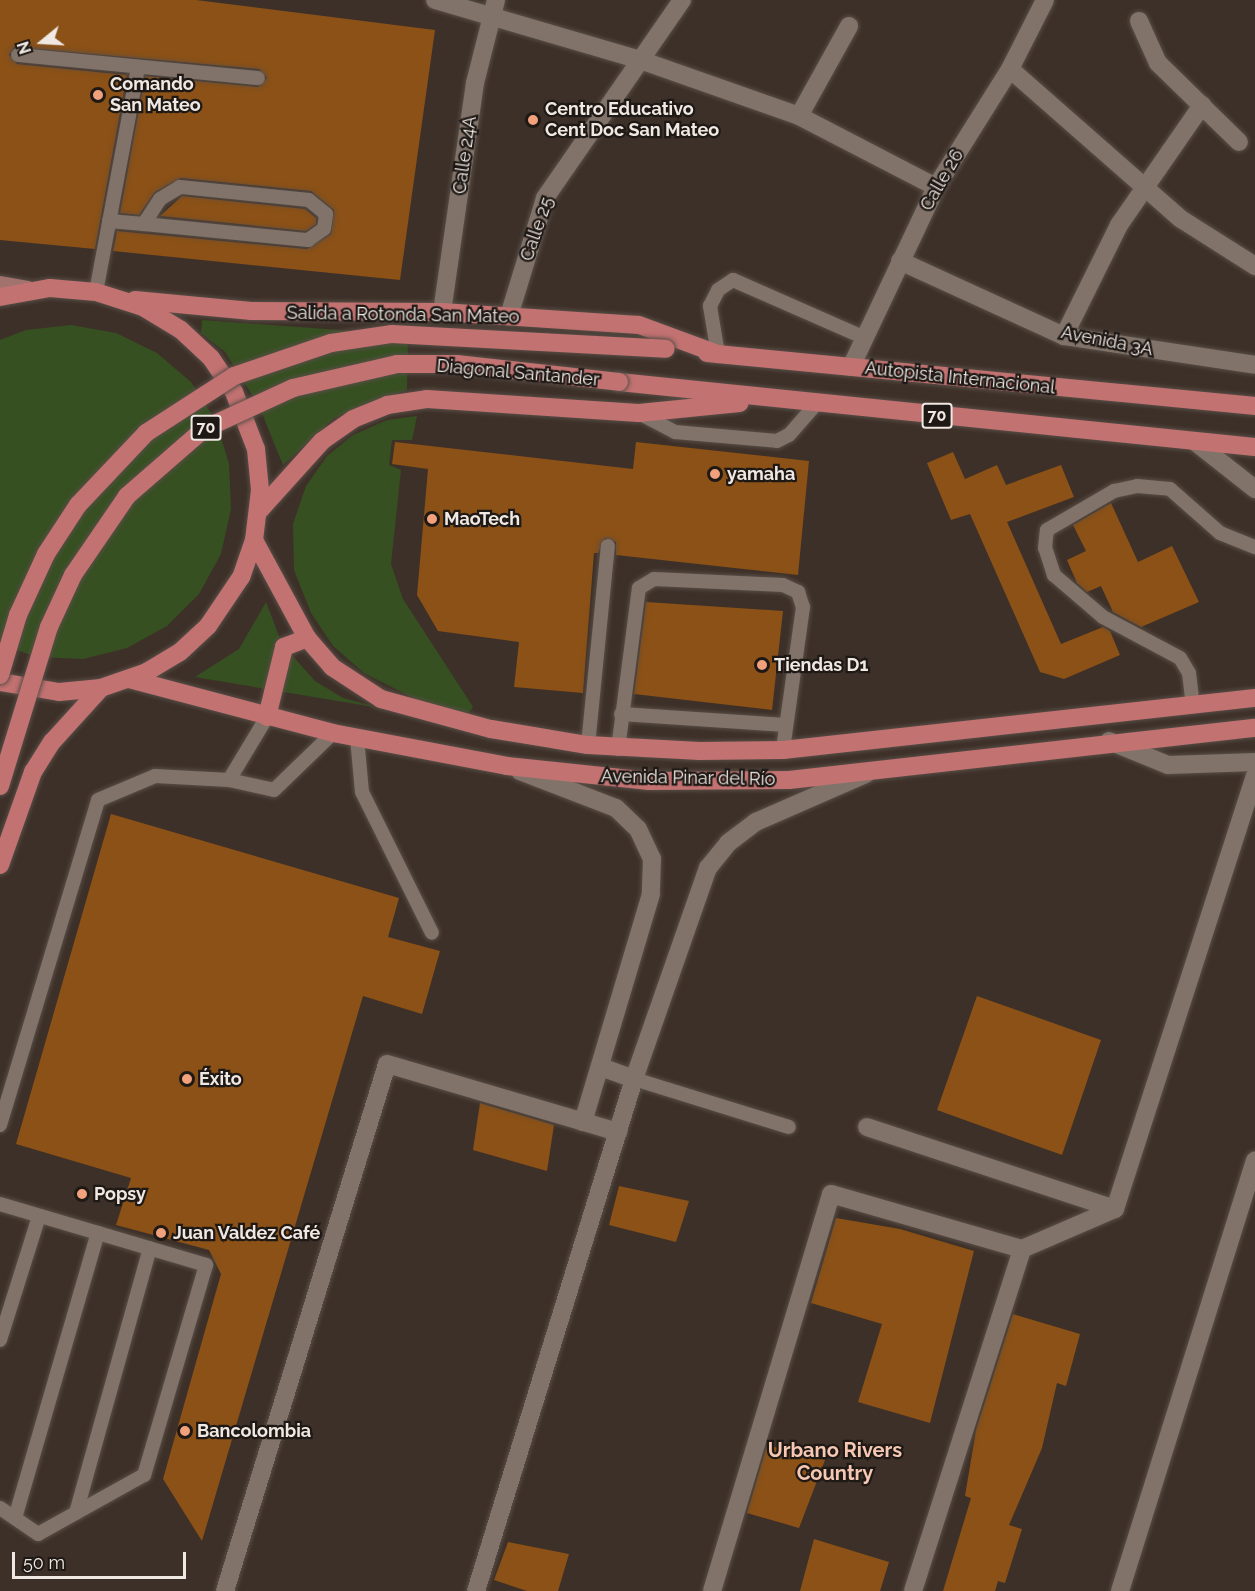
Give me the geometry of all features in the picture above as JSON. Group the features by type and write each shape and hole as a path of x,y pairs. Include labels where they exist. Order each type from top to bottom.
{"main road":[{"path":"0,285 28,290 96,292 120,298 181,330 224,375 243,411 256,449 259,511 254,540 241,577 208,626 172,657 129,679 101,688 59,692 0,682"},
{"path":"0,297 28,290"},
{"name":"Salida a Rotonda San Mateo","path":"120,298 251,312 442,312 639,325 718,354"},
{"name":"Diagonal Santander","path":"0,675 36,574 78,505 146,433 234,376 331,343 392,334 666,349"},
{"name":"Autopista Internacional","path":"666,349 1255,406"},
{"name":"Diagonal Santander","path":"0,786 50,627 73,575 127,496 204,429 293,388 397,364 457,364 776,399"},
{"path":"259,511 322,441 353,419 387,405 428,399 639,413 776,399"},
{"name":"70","path":"776,399 1255,447"},
{"name":"Avenida Pinar del Río","path":"254,540 307,638 332,667 381,699 491,729 588,745 618,749 783,750 1255,698"},
{"path":"267,717 284,647 307,638"},
{"name":"Avenida Pinar del Río","path":"129,679 267,717 357,738 507,766 618,778 717,782 870,772 1109,741 1255,728"},
{"path":"0,865 33,772 52,742 101,688"}],"street":[{"path":"435,0 494,8 800,116 936,187"},
{"name":"Calle 25","path":"509,316 545,198 643,61 682,0"},
{"name":"Calle 26","path":"850,367 936,187 1010,69 1045,0"},
{"name":"Calle 24A","path":"442,312 476,83 494,8"},
{"path":"1139,21 1158,63 1239,142"},
{"path":"800,116 849,26"},
{"path":"1010,69 1180,219 1255,267"},
{"path":"1064,336 1119,225 1202,105"},
{"name":"Avenida 3A","path":"900,261 1064,336 1255,365"},
{"path":"1194,441 1255,489"},
{"path":"1109,741 1168,765 1255,762"},
{"path":"507,766 616,808 639,829 652,859 651,894 584,1122"},
{"path":"476,1591 634,1078 708,868 728,843 756,822 870,772"},
{"path":"712,1591 831,1194 1022,1249 1115,1209 1255,776"},
{"path":"225,1591 387,1064 618,1132"},
{"path":"601,1067 634,1078"},
{"path":"867,1127 1115,1209"},
{"path":"1120,1591 1255,1161"},
{"path":"913,1591 1022,1249"}],"lane":[{"path":"18,55 258,78"},
{"path":"96,292 138,67"},
{"path":"109,221 308,240 324,229 326,214 309,200 180,187 160,199 144,224"},
{"path":"718,354 710,306 718,290 733,280 863,337"},
{"path":"639,413 675,432 777,441 789,435 816,404"},
{"path":"1193,706 1189,673 1180,658 1103,617 1054,576 1046,548 1047,530 1114,491 1137,486 1170,489 1220,533 1255,547"},
{"path":"588,745 608,546"},
{"path":"618,749 639,588 654,579 783,585 798,592 803,607 783,750"},
{"path":"621,714 786,725"},
{"path":"229,780 267,717"},
{"path":"0,1125 98,800 155,776 229,780 274,790 333,733"},
{"path":"357,738 362,792 432,933"},
{"path":"634,1078 789,1127"},
{"path":"0,1204 206,1265 144,1475 38,1534 0,1508"},
{"path":"0,1340 39,1216"},
{"path":"15,1518 98,1233"},
{"path":"76,1513 150,1248"}],"green space":[{"path":"202,320 408,335 407,390 334,418 283,465 259,406 225,352 201,333"},
{"path":"71,325 116,333 157,353 191,382 216,421 229,464 231,509 221,554 199,594 167,626 127,648 83,659 38,657 0,645 0,340 26,330"},
{"path":"417,416 412,440 392,440 389,465 401,470 391,564 403,599 473,707 461,722 364,673 333,646 311,613 294,570 293,524 306,486 327,456 353,435 387,420"},
{"path":"266,602 282,644 315,681 343,698 380,708 195,677 239,649"}],"building":[{"path":"0,0 196,0 435,30 400,280 113,251 117,231 307,249 331,234 334,210 311,191 181,178 155,192 139,215 120,213 145,76 258,87 267,78 259,69 14,47 9,55 17,64 127,75 95,249 0,240"},
{"path":"182,196 305,209 316,218 316,224 306,231 160,216"},
{"path":"395,442 633,469 636,442 809,461 798,575 616,555 616,542 605,538 598,553 594,553 583,693 514,687 519,642 438,631 417,595 428,469 392,464"},
{"path":"953,452 965,479 997,465 1006,485 1061,465 1074,497 1007,522 1061,644 1103,627 1110,631 1120,655 1064,679 1040,672 970,514 951,520 927,463"},
{"path":"1111,503 1138,562 1172,546 1199,602 1141,627 1113,612 1101,586 1087,592 1077,583 1067,560 1086,551 1073,525"},
{"path":"646,602 783,611 772,710 634,694"},
{"name":"Éxito","path":"111,814 399,898 388,937 440,951 422,1014 363,996 202,1541 163,1479 221,1274 209,1250 116,1225 131,1178 16,1144"},
{"path":"977,996 1101,1040 1062,1155 937,1110"},
{"path":"480,1103 554,1125 547,1171 473,1150"},
{"path":"619,1186 689,1201 676,1242 609,1225"},
{"path":"836,1218 900,1229 974,1251 930,1423 858,1402 882,1324 811,1303"},
{"path":"1013,1314 1080,1334 1066,1386 1057,1383 1042,1448 1009,1525 1022,1529 1005,1583 998,1581 995,1591 943,1591 971,1498 965,1496 976,1430"},
{"path":"767,1445 825,1460 799,1528 747,1513"},
{"path":"814,1539 889,1562 880,1591 800,1591"},
{"path":"508,1542 569,1554 558,1591 527,1591 494,1580"}],"place":[{"name":"Comando San Mateo","path":"98,95"},
{"name":"Centro Educativo Cent Doc San Mateo","path":"533,120"},
{"name":"yamaha","path":"715,474"},
{"name":"MaoTech","path":"432,519"},
{"name":"Tiendas D1","path":"762,665"},
{"name":"Éxito","path":"187,1079"},
{"name":"Popsy","path":"82,1194"},
{"name":"Juan Valdez Café","path":"161,1233"},
{"name":"Bancolombia","path":"185,1431"}],"district":[{"name":"Urbano Rivers Country","path":"835,1462"}]}
